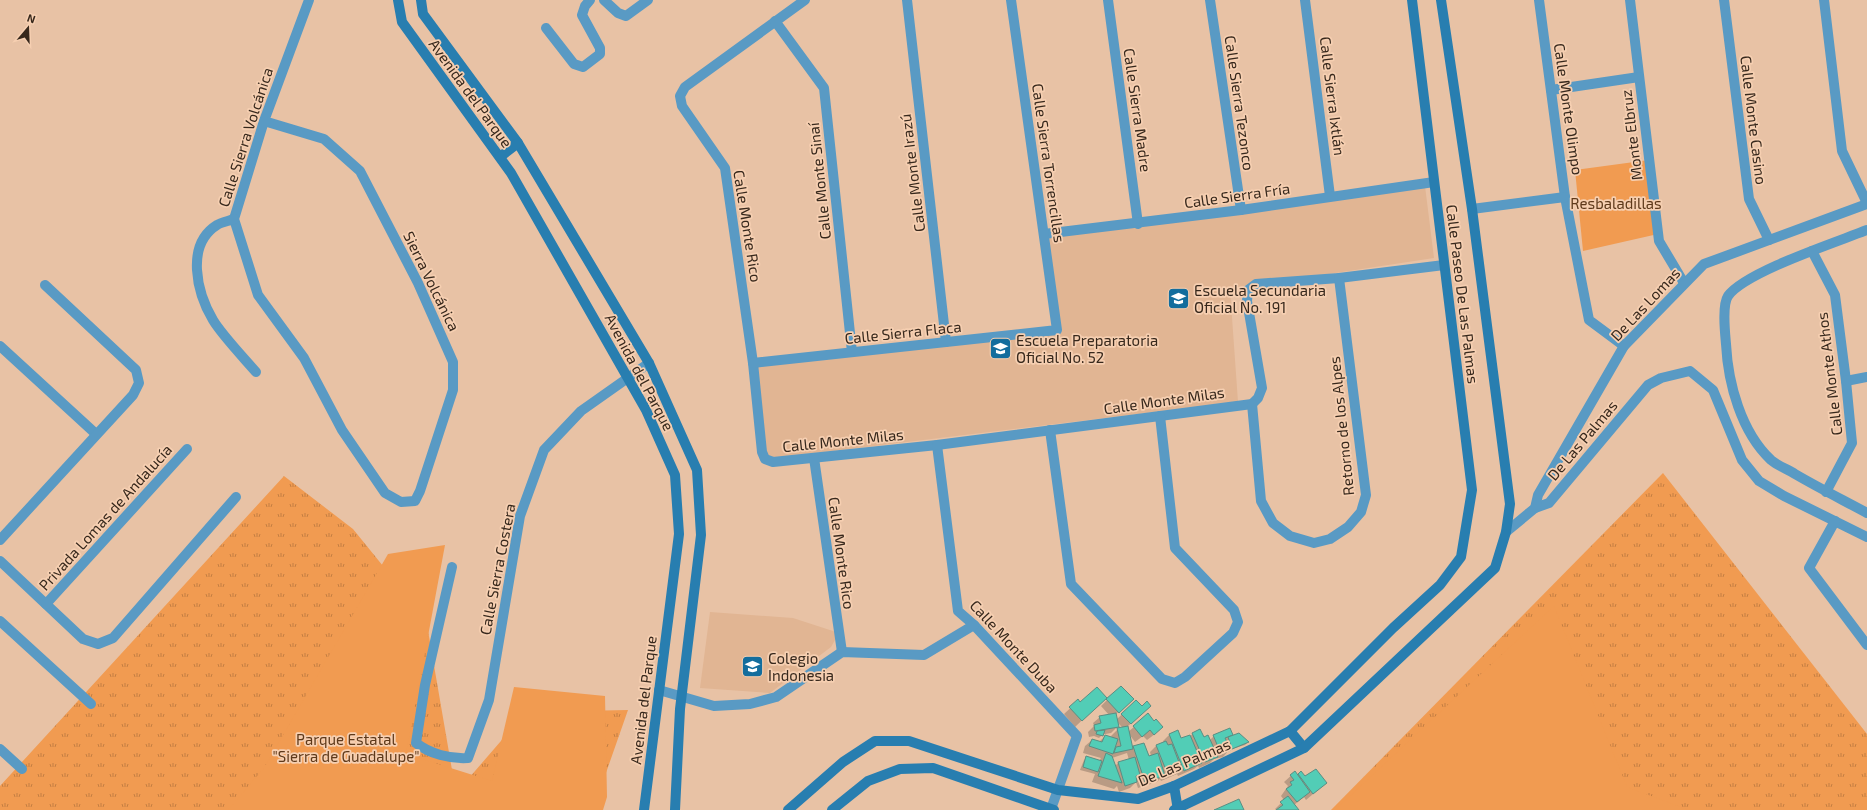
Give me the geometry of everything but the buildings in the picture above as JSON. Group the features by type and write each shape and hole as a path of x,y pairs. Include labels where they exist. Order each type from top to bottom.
{"street":[{"name":"Calle Sierra Volcánica","path":"309,0 264,121 234,219 258,295 304,358 342,430 385,493 401,502"},
{"name":"Avenida del Parque","path":"398,0 402,22 511,173 628,376 646,410 675,476 679,534 644,810"},
{"name":"Avenida del Parque","path":"421,0 423,14 518,143 649,363 697,470 701,535 681,696 675,810"},
{"path":"546,28 574,64 583,67 600,54 600,48 582,15 585,6 590,0"},
{"path":"604,0 618,13 626,16 648,0"},
{"name":"Calle Monte Rico","path":"765,459 762,452 753,363 725,168 682,106 680,96 685,87 805,0"},
{"name":"Calle Monte Irazú","path":"907,0 946,342"},
{"name":"Calle Sierra Torrencillas","path":"1011,0 1057,330"},
{"name":"Calle Sierra Madre","path":"1108,0 1138,224"},
{"name":"Calle Sierra Tezonco","path":"1210,0 1241,210"},
{"name":"Calle Sierra Ixtlán","path":"1305,0 1330,196"},
{"name":"Calle Paseo De Las Palmas","path":"1412,0 1472,490 1461,557 1440,584"},
{"name":"Calle Paseo De Las Palmas","path":"1441,0 1472,209 1510,504 1506,532"},
{"name":"Calle Monte Olimpo","path":"1538,0 1566,197 1589,320 1624,346"},
{"name":"Monte Elbruz","path":"1630,0 1659,241 1684,283"},
{"name":"Calle Monte Casino","path":"1724,0 1749,199 1770,240"},
{"path":"1824,0 1842,151 1867,203"},
{"name":"Calle Monte Sinaí","path":"775,22 824,88 852,352"},
{"path":"1551,90 1639,77"},
{"name":"Sierra Volcánica","path":"264,121 324,139 360,171 418,284 453,362 453,390 420,491 415,500 401,502"},
{"path":"500,157 518,143"},
{"name":"Calle Sierra Fría","path":"1044,234 1138,224 1434,182"},
{"path":"1472,209 1566,197"},
{"name":"De Las Lomas","path":"1535,508 1538,495 1624,346 1704,264 1867,203"},
{"path":"234,219 217,225 202,238 197,257 197,275 202,295 213,320 256,372"},
{"path":"1867,230 1756,274 1738,286 1727,297 1725,320 1726,352 1731,384 1746,427 1772,460 1826,492 1867,512"},
{"name":"Calle Monte Athos","path":"1812,251 1835,295 1852,442 1826,492"},
{"path":"1252,404 1258,398 1262,388 1247,301 1248,290 1256,284 1339,278 1444,265"},
{"name":"Retorno de los Alpes","path":"1252,404 1261,501 1273,523 1290,536 1314,543 1330,539 1348,527 1361,512 1366,495 1339,278"},
{"path":"0,540 96,434 133,396 139,382 136,370 45,284"},
{"name":"Calle Sierra Flaca","path":"753,363 1057,330"},
{"path":"0,346 96,434"},
{"name":"Calle Sierra Costera","path":"452,567 425,685 416,743 425,750 459,759 468,758 488,700 520,516 544,450 581,411 628,376 649,363"},
{"name":"De Las Palmas","path":"1535,508 1549,503 1648,385 1661,378 1690,371 1713,390 1742,460 1759,481 1835,521"},
{"path":"1846,381 1867,377"},
{"name":"Calle Monte Milas","path":"765,459 772,462 937,445 1252,404"},
{"path":"1050,430 1071,584 1162,680 1175,683 1186,677 1233,633 1238,622 1234,610 1175,548 1160,416"},
{"name":"Calle Monte Duba","path":"937,445 958,611 974,625 1077,736 1058,790"},
{"name":"Privada Lomas de Andalucía","path":"46,604 187,450"},
{"name":"Calle Monte Rico","path":"814,458 842,652"},
{"name":"Privada Lomas de Andalucía","path":"0,561 83,639 98,644 113,638 236,496"},
{"path":"1174,786 1177,809 1304,748 1494,568 1506,532 1535,508"},
{"path":"1867,537 1835,521 1809,568 1867,646"},
{"name":"De Las Palmas","path":"788,810 843,762 875,741 909,741 1058,790 1138,799 1174,786 1290,731 1393,628 1440,584"},
{"path":"0,622 91,704"},
{"path":"659,690 714,706 750,704 776,697 842,652 924,654 974,625"},
{"path":"1290,731 1304,748"},
{"path":"0,749 22,769"},
{"path":"832,810 868,781 900,769 933,768 1052,810 1058,790"}],"shaded area":[{"path":"1425,186 1434,258 1230,289 1238,402 767,459 756,366 1061,333 1048,237"},
{"name":"Colegio Indonesia","path":"710,612 793,618 839,633 831,647 770,693 700,688"}],"green space":[{"name":"Resbaladillas","path":"1649,160 1658,234 1583,251 1575,170"},
{"path":"1663,473 1867,734 1867,810 1331,810"},
{"path":"284,476 353,529 426,619 456,793 526,712 628,710 593,810 0,810 0,786"},
{"name":"Parque Estatal \"Sierra de Guadalupe\"","path":"445,545 406,754 492,781 514,687 605,696 607,797 603,810 228,810 264,768 388,554"},
{"path":"1554,606 1627,787 1689,810 1335,810"}],"place":[{"name":"Escuela Secundaria Oficial No. 191","path":"1179,299"},
{"name":"Escuela Preparatoria Oficial No. 52","path":"1000,349"},
{"name":"Colegio Indonesia","path":"753,667"}]}
